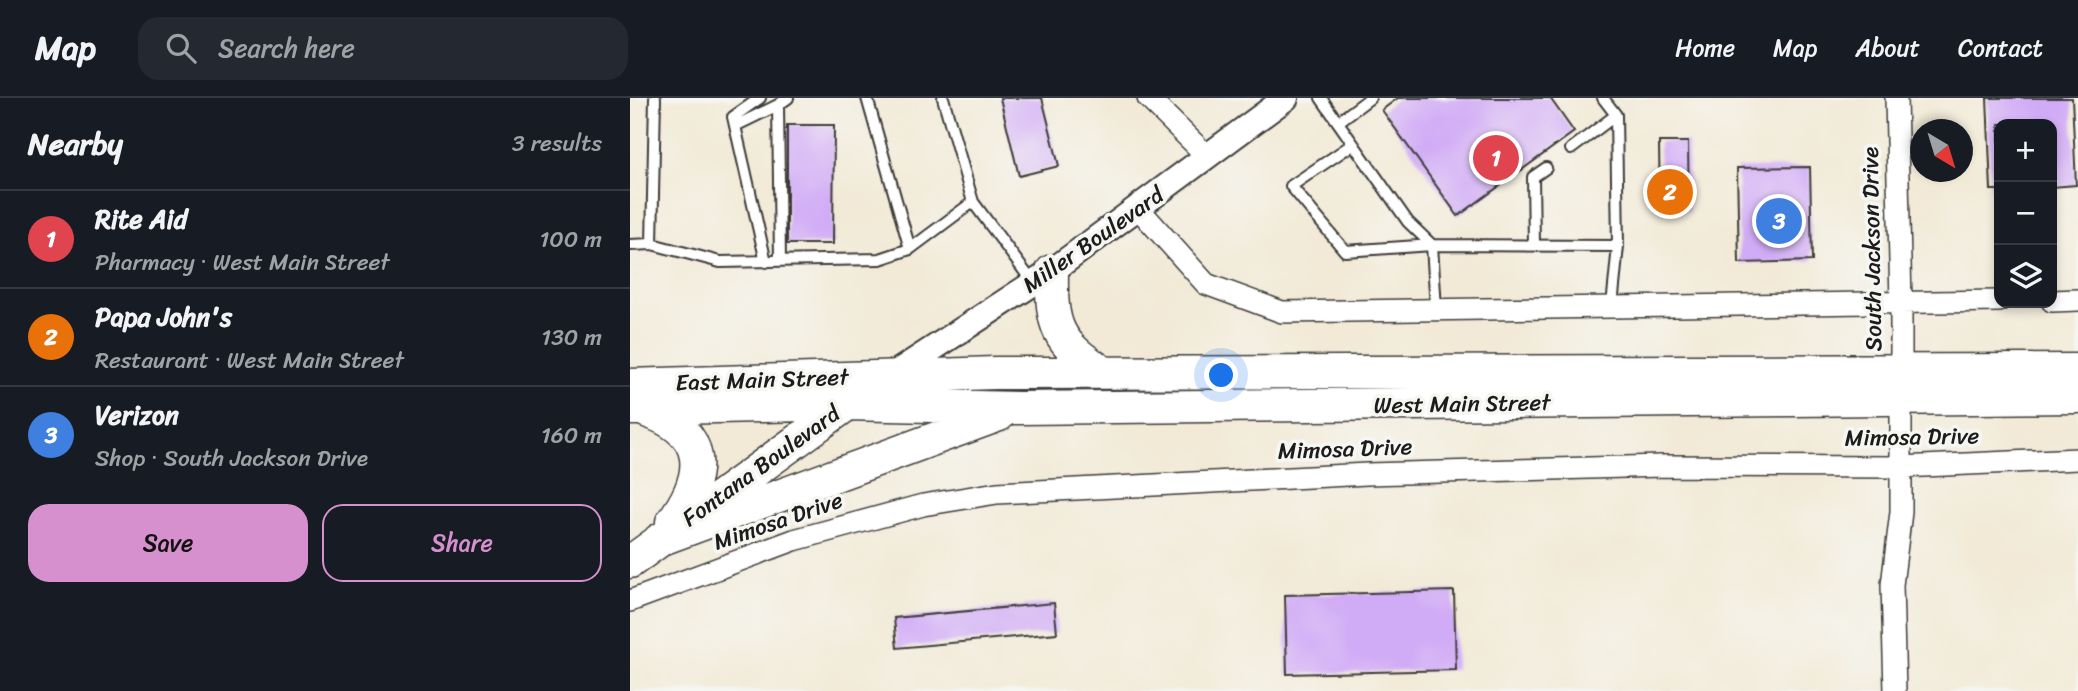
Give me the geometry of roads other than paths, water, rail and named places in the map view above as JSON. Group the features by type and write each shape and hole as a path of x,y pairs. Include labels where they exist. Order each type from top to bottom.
{"main road":[{"path":"1043,277 1056,327 1074,354 1102,372"},
{"name":"West Main Street","path":"894,374 1482,369 1901,386 2078,397"},
{"name":"West Main Street","path":"846,404 1019,408 1901,386 2078,370"},
{"name":"East Main Street","path":"634,401 803,381 894,374"},
{"name":"Fontana Boulevard","path":"630,562 846,404 894,374"},
{"path":"634,401 669,419 686,432 696,457 693,490 659,540"},
{"name":"East Main Street","path":"634,401 846,404"},
{"path":"659,540 1019,408"}],"street":[{"path":"1148,98 1208,157"},
{"name":"Miller Boulevard","path":"894,374 1043,277 1139,209 1286,98"},
{"name":"South Jackson Drive","path":"1895,691 1892,585 1900,512 1901,467 1901,302 1896,98"},
{"path":"1139,209 1206,284 1282,312 1994,301"},
{"path":"2057,300 2078,300"},
{"name":"Mimosa Drive","path":"630,601 794,540 923,505 997,493 1367,474 1622,467 1901,467 2078,459"}],"lane":[{"path":"652,244 654,98"},
{"path":"760,98 733,117 766,262"},
{"path":"735,126 788,98"},
{"path":"867,98 910,249"},
{"path":"943,98 973,202 1043,277"},
{"path":"1321,98 1408,222 1432,245 1436,309"},
{"path":"1338,122 1370,98"},
{"path":"1603,98 1616,115 1618,246 1612,306"},
{"path":"778,105 780,260"},
{"path":"1571,149 1616,115"},
{"path":"1353,144 1291,186 1345,251 1432,245 1618,246"},
{"path":"1534,245 1534,177 1546,168"},
{"path":"630,244 652,244 720,262 880,260 910,249 973,202"}],"place":[{"name":"Rite Aid","path":"1496,158"},
{"name":"Papa John's","path":"1670,192"},
{"name":"Verizon","path":"1779,221"}]}
